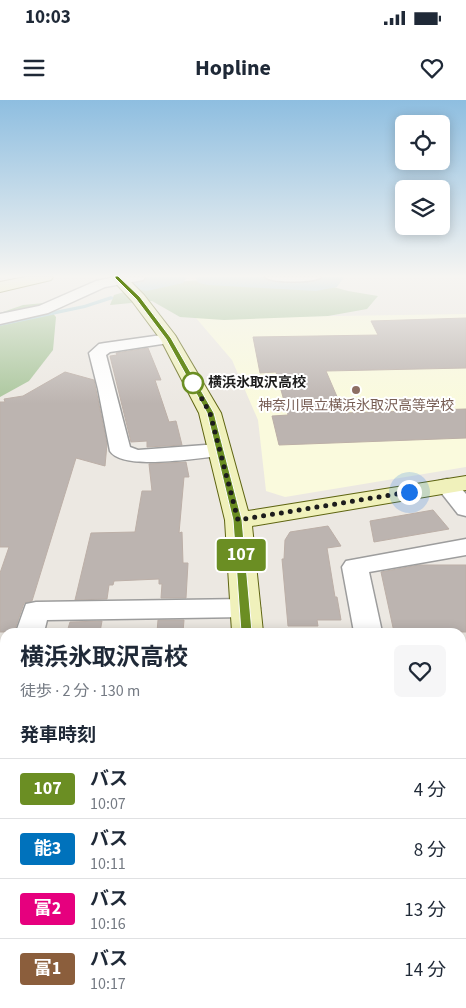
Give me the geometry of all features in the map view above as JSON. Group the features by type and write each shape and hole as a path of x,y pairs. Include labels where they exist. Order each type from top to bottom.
{"street":[{"path":"31,628 36,611 247,620 238,520 210,413 169,339 154,319"},
{"path":"169,339 105,348 97,353 108,389 120,451 137,456 219,450"},
{"path":"238,520 457,485 466,510"},
{"path":"367,628 355,567 466,547"}],"shaded area":[{"name":"神奈川県立横浜氷取沢高等学校","path":"197,319 466,319 466,467 285,497 266,491 258,420 232,360"}],"green space":[{"path":"0,319 56,319 53,350 29,381 0,397"}],"building":[{"path":"466,319 466,368 326,371 344,413 466,409 466,438 279,445 272,416 288,415 276,372 260,373 253,337 378,335 371,321"},
{"path":"148,348 161,380 155,380 169,422 176,421 182,445 147,447 147,441 131,442 110,356 117,355 116,353"},
{"path":"65,372 94,380 107,444 105,466 76,458 32,601 24,603 15,628 0,628 0,573 9,547 0,547 0,402 5,402 4,399 23,396"},
{"path":"186,462 189,477 184,477 179,533 182,532 183,563 188,563 186,598 161,598 162,584 159,584 159,579 114,581 113,585 109,585 107,599 75,600 91,533 135,532 142,491 152,491 149,464"},
{"path":"433,510 449,529 374,542 370,521"},
{"path":"328,526 341,546 327,548 341,620 317,620 318,626 288,626 282,559 284,559 285,540 290,532"},
{"path":"419,565 466,565 466,628 393,628 381,572"},
{"path":"158,620 184,620 183,628 157,628"},
{"path":"102,621 101,628 68,628 70,622"}],"waterway":[{"path":"0,324 22,319"}],"bus line":[{"name":"107","path":"154,319 169,339 210,413 238,520 247,628"}],"place":[{"name":"横浜氷取沢高校","path":"193,383"},
{"name":"神奈川県立横浜氷取沢高等学校","path":"356,390"}],"route":[{"path":"193,383 210,413 238,520 409,492"}]}
